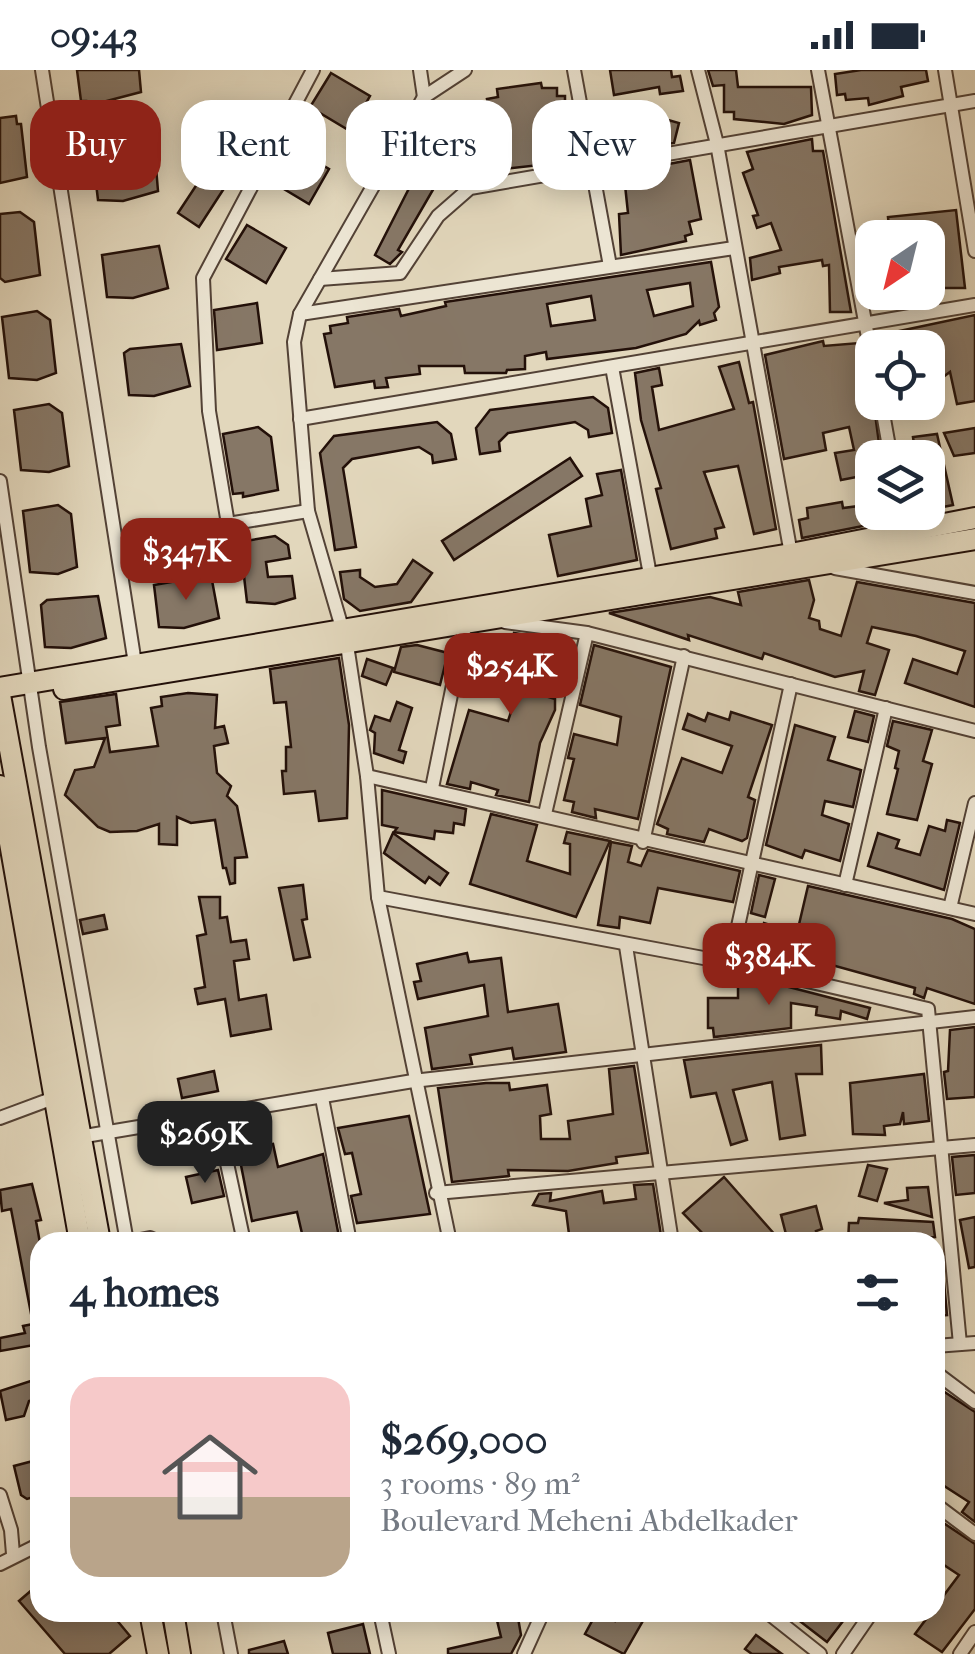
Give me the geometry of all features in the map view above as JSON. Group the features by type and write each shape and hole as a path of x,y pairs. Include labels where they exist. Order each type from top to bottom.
{"main road":[{"path":"945,520 975,518"},
{"path":"79,1232 62,1095 0,697 31,688 345,638 650,576 791,554 876,530"},
{"path":"345,638 465,626 975,538"},
{"path":"0,786 62,1095 79,1137 98,1232"},
{"path":"152,1622 158,1654"},
{"path":"175,1622 180,1654"}],"street":[{"path":"42,70 136,671"},
{"path":"308,511 228,524 209,410 203,278 313,70"},
{"path":"420,70 424,97"},
{"path":"447,1232 436,1193 378,897 367,776 345,638 308,511 294,342 300,314 424,97 466,70"},
{"path":"574,70 580,100"},
{"path":"698,70 716,144 791,554"},
{"path":"818,70 867,330"},
{"path":"945,70 975,250"},
{"path":"671,152 975,102"},
{"path":"320,279 400,273 438,216 470,188 532,177"},
{"path":"596,190 610,266"},
{"path":"300,314 734,248"},
{"path":"300,419 975,305"},
{"path":"612,367 650,576"},
{"path":"0,482 31,688 126,1232"},
{"path":"823,566 975,593"},
{"path":"498,620 586,633 975,731"},
{"path":"432,788 465,626"},
{"path":"544,814 586,633"},
{"path":"642,842 684,656"},
{"path":"730,963 791,684"},
{"path":"844,885 886,708"},
{"path":"367,776 544,814 642,842 975,914"},
{"path":"950,908 975,803"},
{"path":"378,897 730,963 928,1010 942,1149 942,1232"},
{"path":"626,946 671,1232"},
{"path":"79,1137 217,1117 413,1080 975,1017"},
{"path":"0,1118 62,1095"},
{"path":"322,1098 348,1232"},
{"path":"217,1117 242,1232"},
{"path":"436,1193 975,1145"},
{"path":"945,1265 960,1344"},
{"path":"945,1345 975,1342"},
{"path":"945,1380 975,1402"},
{"path":"0,1495 12,1530 13,1554"},
{"path":"945,1516 975,1534"},
{"path":"0,1542 13,1554"},
{"path":"0,1564 30,1548"},
{"path":"225,1622 230,1654"},
{"path":"382,1622 389,1654"},
{"path":"524,1654 538,1622"},
{"path":"780,1622 820,1654"},
{"path":"843,1654 865,1622"},
{"path":"960,1654 975,1632"}],"building":[{"path":"77,70 139,70 141,92 110,100 81,100"},
{"path":"610,70 671,70 672,77 680,76 683,91 660,94 659,87 614,95"},
{"path":"708,70 736,70 738,87 811,87 812,115 784,124 734,119 734,112 724,112 724,85 713,86"},
{"path":"926,70 928,81 901,87 903,96 869,105 868,98 846,100 845,94 837,95 835,74"},
{"path":"331,73 370,96 368,100 346,100 346,129 326,117 326,100 314,100"},
{"path":"541,83 542,88 557,88 557,96 565,96 565,100 532,100 532,166 512,168 512,100 487,100 498,97 497,89"},
{"path":"16,116 17,124 21,124 27,177 0,183 0,118"},
{"path":"671,121 679,123 671,143"},
{"path":"812,139 813,151 823,151 851,312 830,312 829,265 823,266 822,260 779,267 780,273 752,280 750,258 781,250 771,223 757,228 753,216 758,215 743,173 753,169 747,152"},
{"path":"690,160 701,219 689,222 692,234 685,236 686,241 621,255 619,214 628,213 626,190 671,190 671,164"},
{"path":"97,190 158,190 123,201 98,200"},
{"path":"193,190 223,190 199,227 178,213"},
{"path":"286,190 317,190 309,204"},
{"path":"408,190 433,190 398,250 402,252 390,264 375,255"},
{"path":"956,210 965,288 945,288 945,220 888,217"},
{"path":"20,212 34,222 40,275 5,282 0,278 0,214"},
{"path":"247,225 286,248 266,283 226,259"},
{"path":"159,246 168,288 133,298 107,297 102,255"},
{"path":"711,262 719,307 714,313 716,320 700,325 699,321 686,334 636,348 547,359 546,352 525,356 525,369 506,373 465,373 464,366 419,366 420,374 386,378 388,387 375,388 374,381 335,387 324,334 331,333 330,326 348,323 347,317 399,309 401,316 446,306 445,302","holes":["690,283 693,306 654,316 647,290","591,296 595,320 551,326 547,304"]},
{"path":"257,303 262,343 217,350 214,310"},
{"path":"37,311 50,320 56,373 37,380 9,378 2,317"},
{"path":"975,315 975,401 957,404 950,372 945,376 945,330 904,330"},
{"path":"823,341 824,346 855,343 855,420 876,420 879,440 855,440 855,477 841,480 835,453 854,450 849,427 823,433 826,450 784,459 765,355"},
{"path":"181,344 190,386 154,396 129,395 124,353 130,349"},
{"path":"739,362 749,403 753,402 776,529 754,534 738,466 704,472 724,527 715,529 717,538 671,549 656,489 661,488 641,420 635,373 659,368 662,385 652,387 659,430 734,409 719,367"},
{"path":"593,397 608,408 612,433 589,437 588,430 575,422 508,433 499,442 500,451 480,454 476,428 490,410"},
{"path":"49,404 62,413 69,466 49,472 21,470 14,410"},
{"path":"437,422 451,434 456,459 433,463 432,455 419,447 352,459 343,468 356,547 335,550 320,453 334,436"},
{"path":"258,427 271,437 278,490 243,497 243,493 233,494 223,434"},
{"path":"975,428 975,453 954,456 944,433"},
{"path":"937,434 938,440 913,440 913,437"},
{"path":"570,458 582,476 454,560 442,541"},
{"path":"621,470 637,560 558,576 549,535 591,526 586,499 602,495 597,474"},
{"path":"945,470 953,505 945,507"},
{"path":"842,502 843,508 855,506 855,528 802,538 799,520 808,518 807,508"},
{"path":"58,505 71,514 77,567 58,574 30,572 23,511"},
{"path":"275,536 288,545 290,558 266,562 268,577 292,576 295,598 275,604 247,602 240,542"},
{"path":"413,560 432,573 411,602 360,611 344,599 340,572 360,570 360,577 375,587 397,584"},
{"path":"211,575 219,618 184,628 159,627 154,585"},
{"path":"809,580 814,600 809,618 819,621 820,629 841,636 857,582 975,603 975,707 905,683 913,659 957,674 965,651 916,636 872,627 867,643 889,650 875,695 859,691 864,671 835,677 764,653 762,659 688,635 689,640 609,613 710,597 741,605 738,592"},
{"path":"98,596 106,638 71,648 45,647 41,605 47,600"},
{"path":"514,633 570,642 561,675 553,673 545,696 555,699 555,710 540,743 529,802 496,795 498,790 471,782 470,789 447,784 469,710 508,721 518,691 474,677 482,651 494,654 497,641 511,644"},
{"path":"417,645 448,653 440,685 394,672 401,647"},
{"path":"594,645 671,667 638,819 595,809 596,818 572,812 574,802 564,800 574,759 568,758 574,734 617,745 621,717 580,705"},
{"path":"339,658 349,725 347,818 319,821 315,791 284,794 282,771 286,771 286,747 291,747 286,702 274,703 270,669"},
{"path":"367,659 393,668 386,685 362,676"},
{"path":"188,693 217,695 215,728 224,726 228,743 214,746 217,773 231,786 227,796 237,806 247,857 235,858 235,883 230,884 223,868 215,820 191,823 177,817 177,845 159,844 159,824 137,831 110,832 98,827 65,795 75,770 94,767 105,738 66,743 60,702 116,694 120,725 106,727 110,752 158,746 151,708 162,706 161,697"},
{"path":"397,702 412,708 399,750 406,752 403,763 374,753 375,733 370,730 375,716 390,721"},
{"path":"855,711 874,716 868,742 848,737"},
{"path":"731,712 772,725 748,797 755,800 747,838 742,841 709,829 704,842 667,834 668,829 657,824 682,758 722,773 732,746 683,729 688,714 705,721 708,713 729,720"},
{"path":"893,721 932,730 923,761 932,764 917,820 887,814 898,769 895,768 899,751 887,746"},
{"path":"795,725 835,737 828,760 861,770 853,807 825,801 822,815 849,824 840,861 805,850 802,858 766,845"},
{"path":"382,790 466,809 464,825 454,823 453,833 435,831 434,839 394,832 397,828 382,825"},
{"path":"491,814 537,825 527,861 570,874 570,844 564,843 567,832 610,841 576,917 470,884"},
{"path":"947,820 960,823 944,890 868,866 878,833 899,840 896,848 920,855 929,826 945,831"},
{"path":"393,833 448,873 440,885 429,877 425,883 384,853"},
{"path":"611,842 632,846 628,862 641,866 648,850 740,871 733,902 658,888 650,923 620,917 619,928 598,925"},
{"path":"759,875 775,879 765,917 751,913"},
{"path":"303,885 307,919 302,920 310,957 294,960 279,888"},
{"path":"808,886 952,919 975,929 975,1004 927,988 924,998 914,994 915,988 745,941 747,930 762,932 764,923 797,933"},
{"path":"199,897 220,897 220,918 227,917 231,942 246,940 249,959 234,961 239,1000 266,995 271,1029 231,1036 225,999 198,1004 195,989 205,987 197,936 206,934"},
{"path":"104,915 107,929 83,934 80,920"},
{"path":"467,953 469,962 501,958 508,1012 558,1004 566,1052 514,1059 512,1048 470,1055 472,1064 432,1069 425,1028 488,1016 484,985 418,999 414,982 421,981 417,964"},
{"path":"738,977 870,1008 867,1019 841,1011 840,1019 816,1015 817,1007 791,1003 791,1028 714,1037 713,1028 708,1028 708,998 738,998"},
{"path":"975,1027 975,1097 947,1099 944,1072 948,1071 950,1030"},
{"path":"821,1045 822,1074 796,1074 805,1135 780,1139 772,1082 733,1090 747,1140 731,1145 716,1093 691,1097 684,1060"},
{"path":"634,1066 648,1153 616,1157 617,1163 568,1171 508,1170 509,1176 452,1182 438,1088 509,1083 510,1090 547,1085 551,1114 540,1116 541,1139 570,1139 568,1121 613,1114 609,1069"},
{"path":"214,1071 218,1091 182,1098 178,1079"},
{"path":"924,1074 929,1121 904,1124 903,1112 900,1124 884,1126 885,1135 853,1134 850,1083"},
{"path":"409,1116 430,1214 357,1223 351,1196 361,1194 352,1153 345,1154 338,1128"},
{"path":"273,1144 278,1167 323,1154 338,1232 302,1232 297,1212 252,1221 238,1150"},
{"path":"975,1155 975,1193 956,1195 952,1157"},
{"path":"868,1165 887,1169 877,1201 859,1196"},
{"path":"218,1170 224,1196 192,1203 186,1177"},
{"path":"724,1177 773,1232 701,1232 683,1213"},
{"path":"32,1184 41,1220 36,1221 38,1232 30,1232 30,1308 11,1209 2,1211 0,1190"},
{"path":"653,1184 660,1232 569,1232 566,1211 533,1205 539,1194 551,1193 550,1201 602,1191 604,1203 636,1199 634,1185"},
{"path":"928,1187 932,1217 884,1203 908,1200 907,1188"},
{"path":"816,1206 822,1229 785,1232 781,1215"},
{"path":"975,1217 975,1267 969,1268 960,1220"},
{"path":"859,1218 933,1222 934,1232 849,1232 849,1223 858,1223"},
{"path":"30,1325 30,1346 0,1351 0,1338 25,1333 23,1326"},
{"path":"30,1381 30,1401 24,1416 6,1420 0,1391"},
{"path":"945,1392 975,1412 975,1522 962,1512 969,1502 945,1486"},
{"path":"30,1462 30,1498 21,1495 14,1466"},
{"path":"945,1524 975,1544 975,1609 942,1652 915,1634 924,1622 945,1622 945,1594 959,1575 945,1566"},
{"path":"30,1592 30,1614 19,1601"},
{"path":"37,1622 118,1622 130,1636 109,1654 65,1654"},
{"path":"497,1622 519,1622 521,1635 511,1654 448,1654 448,1649 501,1637"},
{"path":"592,1622 642,1622 624,1654 585,1634"},
{"path":"801,1622 842,1622 827,1642"},
{"path":"363,1624 370,1654 333,1654 328,1633"},
{"path":"756,1635 782,1654 752,1654 745,1649"},
{"path":"284,1641 288,1654 249,1654 249,1650"}]}
